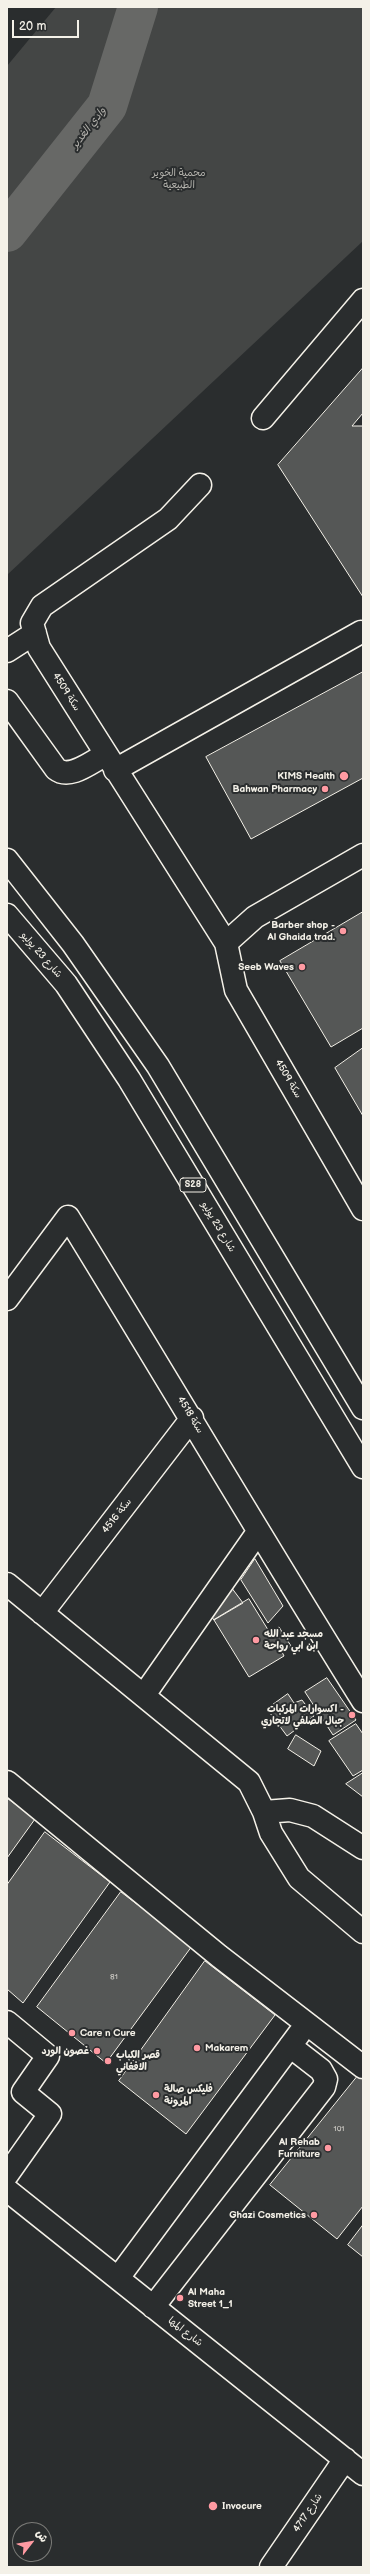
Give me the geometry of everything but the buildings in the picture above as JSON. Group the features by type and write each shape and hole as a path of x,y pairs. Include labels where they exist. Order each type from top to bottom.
{"street":[{"path":"263,418 363,300"},
{"name":"سكة 4509","path":"200,485 168,520 42,606 32,623 39,648 110,763 226,943 236,990 363,1209"},
{"path":"7,701 56,769 62,774 69,774 110,763 361,632"},
{"path":"7,651 35,633"},
{"path":"226,943 255,917 363,855"},
{"path":"7,860 73,944 158,1066 363,1408"},
{"name":"شارع 23 يوليو","path":"7,915 66,984 129,1079 363,1467"},
{"name":"سكة 4518","path":"7,1299 68,1217 192,1418 258,1532 363,1701"},
{"name":"سكة 4516","path":"42,1613 192,1418"},
{"path":"144,1695 258,1532"},
{"path":"7,1584 249,1782 264,1812 270,1833 299,1878 363,1932"},
{"path":"7,1782 213,1951 363,2067"},
{"path":"264,1812 290,1810 313,1816 363,1848"},
{"path":"7,2022 48,2056 23,2092 50,2114 7,2175"},
{"path":"118,2278 307,2024"},
{"path":"153,2307 324,2087 326,2079 321,2070 290,2046"},
{"name":"شارع المها","path":"7,2190 363,2474"},
{"name":"4717 شارع","path":"271,2567 345,2459"}],"green space":[{"name":"محمية الخوير الطبيعية","path":"56,7 363,7 363,241 7,575 7,66"}],"waterway":[{"name":"وادي الغدير","path":"7,232 107,106 138,7"}],"place":[{"name":"KIMS Health","path":"344,776"},
{"name":"Bahwan Pharmacy","path":"325,789"},
{"name":"Barber shop - Al Ghaida trad.","path":"343,931"},
{"name":"Seeb Waves","path":"302,967"},
{"name":"مسجد عبد الله ابن ابي رواحة","path":"256,1640"},
{"name":"اكسوارات المركبات - جبال الصلفي لاتجاري","path":"352,1715"},
{"name":"Care n Cure","path":"72,2033"},
{"name":"Makarem","path":"197,2048"},
{"name":"غصون الورد","path":"97,2051"},
{"name":"قصر الكباب الافغاني","path":"108,2061"},
{"name":"فليكس صالة المرونة","path":"156,2095"},
{"name":"Al Rehab Furniture","path":"328,2148"},
{"name":"Ghazi Cosmetics","path":"314,2215"},
{"name":"Al Maha Street 1_1","path":"180,2298"},
{"name":"Invocure","path":"213,2506"}]}
